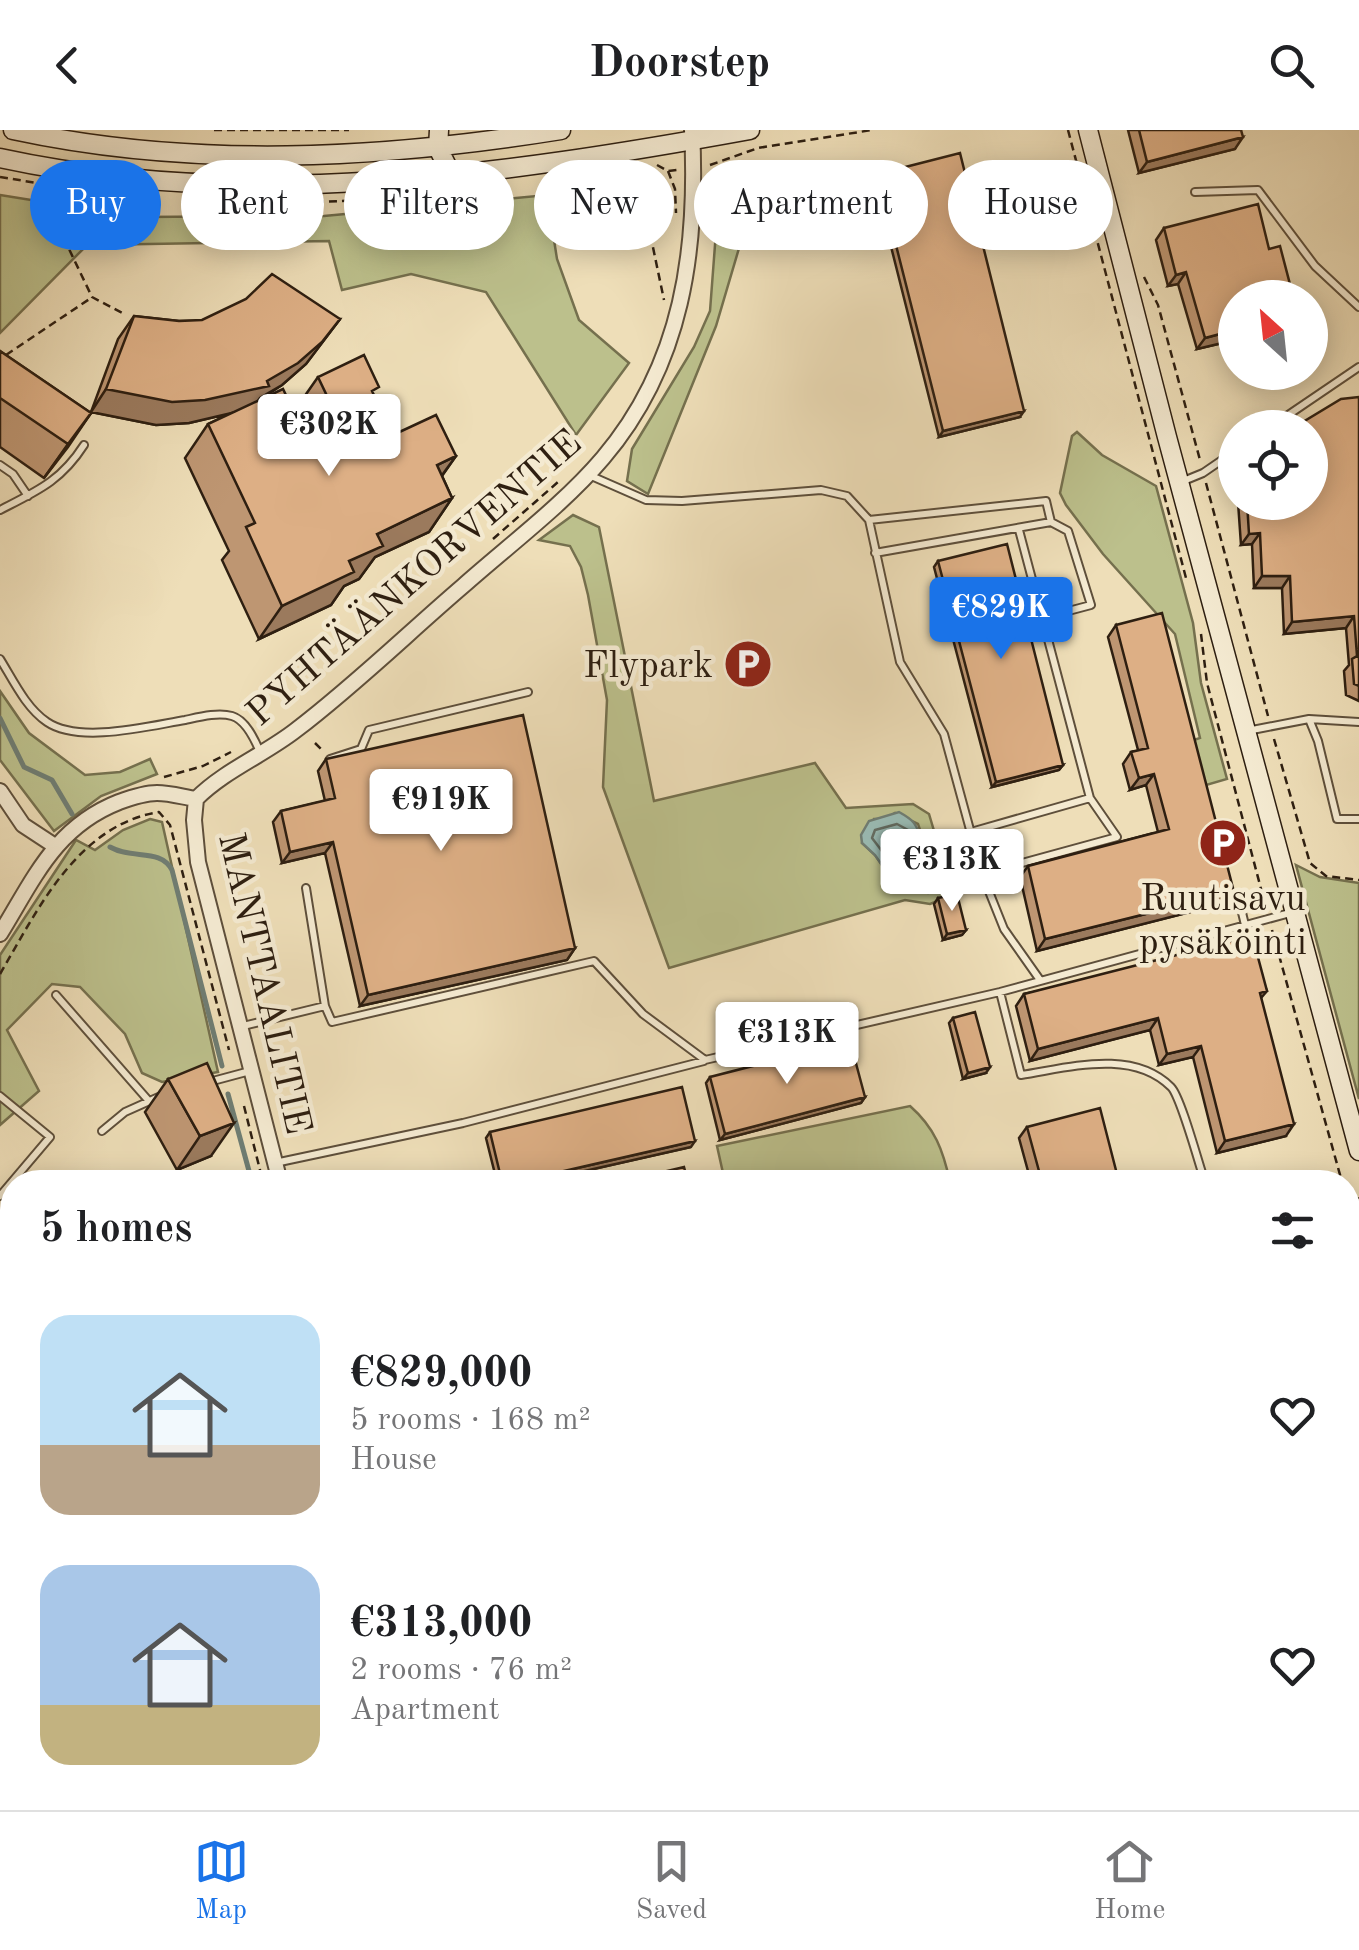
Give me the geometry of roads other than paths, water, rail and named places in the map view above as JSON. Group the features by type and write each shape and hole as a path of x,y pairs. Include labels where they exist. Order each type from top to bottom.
{"main road":[{"path":"13,130 93,144 247,156 326,156 439,139 561,130"},
{"path":"514,169 692,135 750,130"},
{"path":"1088,130 1359,1151"},
{"path":"0,158 174,184 344,182"}],"street":[{"name":"PYHTÄÄNKORVENTIE","path":"196,799 258,747 296,730 335,698 604,457 643,400 670,344 684,288 692,222 692,135"},
{"path":"0,791 23,825 55,846"},
{"path":"0,934 55,846 78,824 127,799 155,793 196,799"},
{"name":"MANTTAALITIE","path":"196,799 198,862 240,1027 243,1073 277,1170"}],"lane":[{"path":"1195,192 1258,190 1315,266 1359,307"},
{"path":"1296,410 1359,367"},
{"path":"0,510 51,483 70,468 84,444"},
{"path":"1180,482 1218,462"},
{"path":"0,465 28,496"},
{"path":"588,474 646,500 682,501 821,490 847,496 869,520 900,662 944,734 982,874 1004,929 1040,980"},
{"path":"869,520 1046,501 1052,522"},
{"path":"875,553 1052,522 1068,530 1092,605 1042,618"},
{"path":"982,874 1117,837 1090,798 1018,530"},
{"path":"0,659 30,706 46,722 64,730 94,732 232,716 242,722 258,747"},
{"path":"330,759 361,749 370,730 528,692"},
{"path":"1309,718 1337,819 1359,819"},
{"path":"1246,731 1309,718 1359,722"},
{"path":"971,832 1090,798"},
{"path":"306,888 325,1006 332,1022 594,961 642,1014 705,1060"},
{"path":"1238,900 1246,924"},
{"path":"275,1163 463,1123 705,1060 1000,992 1296,912"},
{"path":"1000,992 1021,1074 1104,1062 1138,1067 1173,1088 1202,1170"},
{"path":"56,995 148,1100"},
{"path":"240,1027 325,1006"},
{"path":"205,1083 243,1073"},
{"path":"102,1130 125,1112 174,1091"},
{"path":"0,1096 50,1137 22,1170"}],"water":[{"path":"899,812 913,822 940,868 940,879 928,893 898,888 862,843 861,835 869,821"}],"waterway":[{"path":"0,718 24,767 52,780 72,814"},
{"path":"110,847 153,856 172,870 222,1066"},
{"path":"228,1094 249,1170"}],"place":[{"name":"Flypark","path":"748,664"},
{"name":"Ruutisavu pysäköinti","path":"1223,843"}]}
